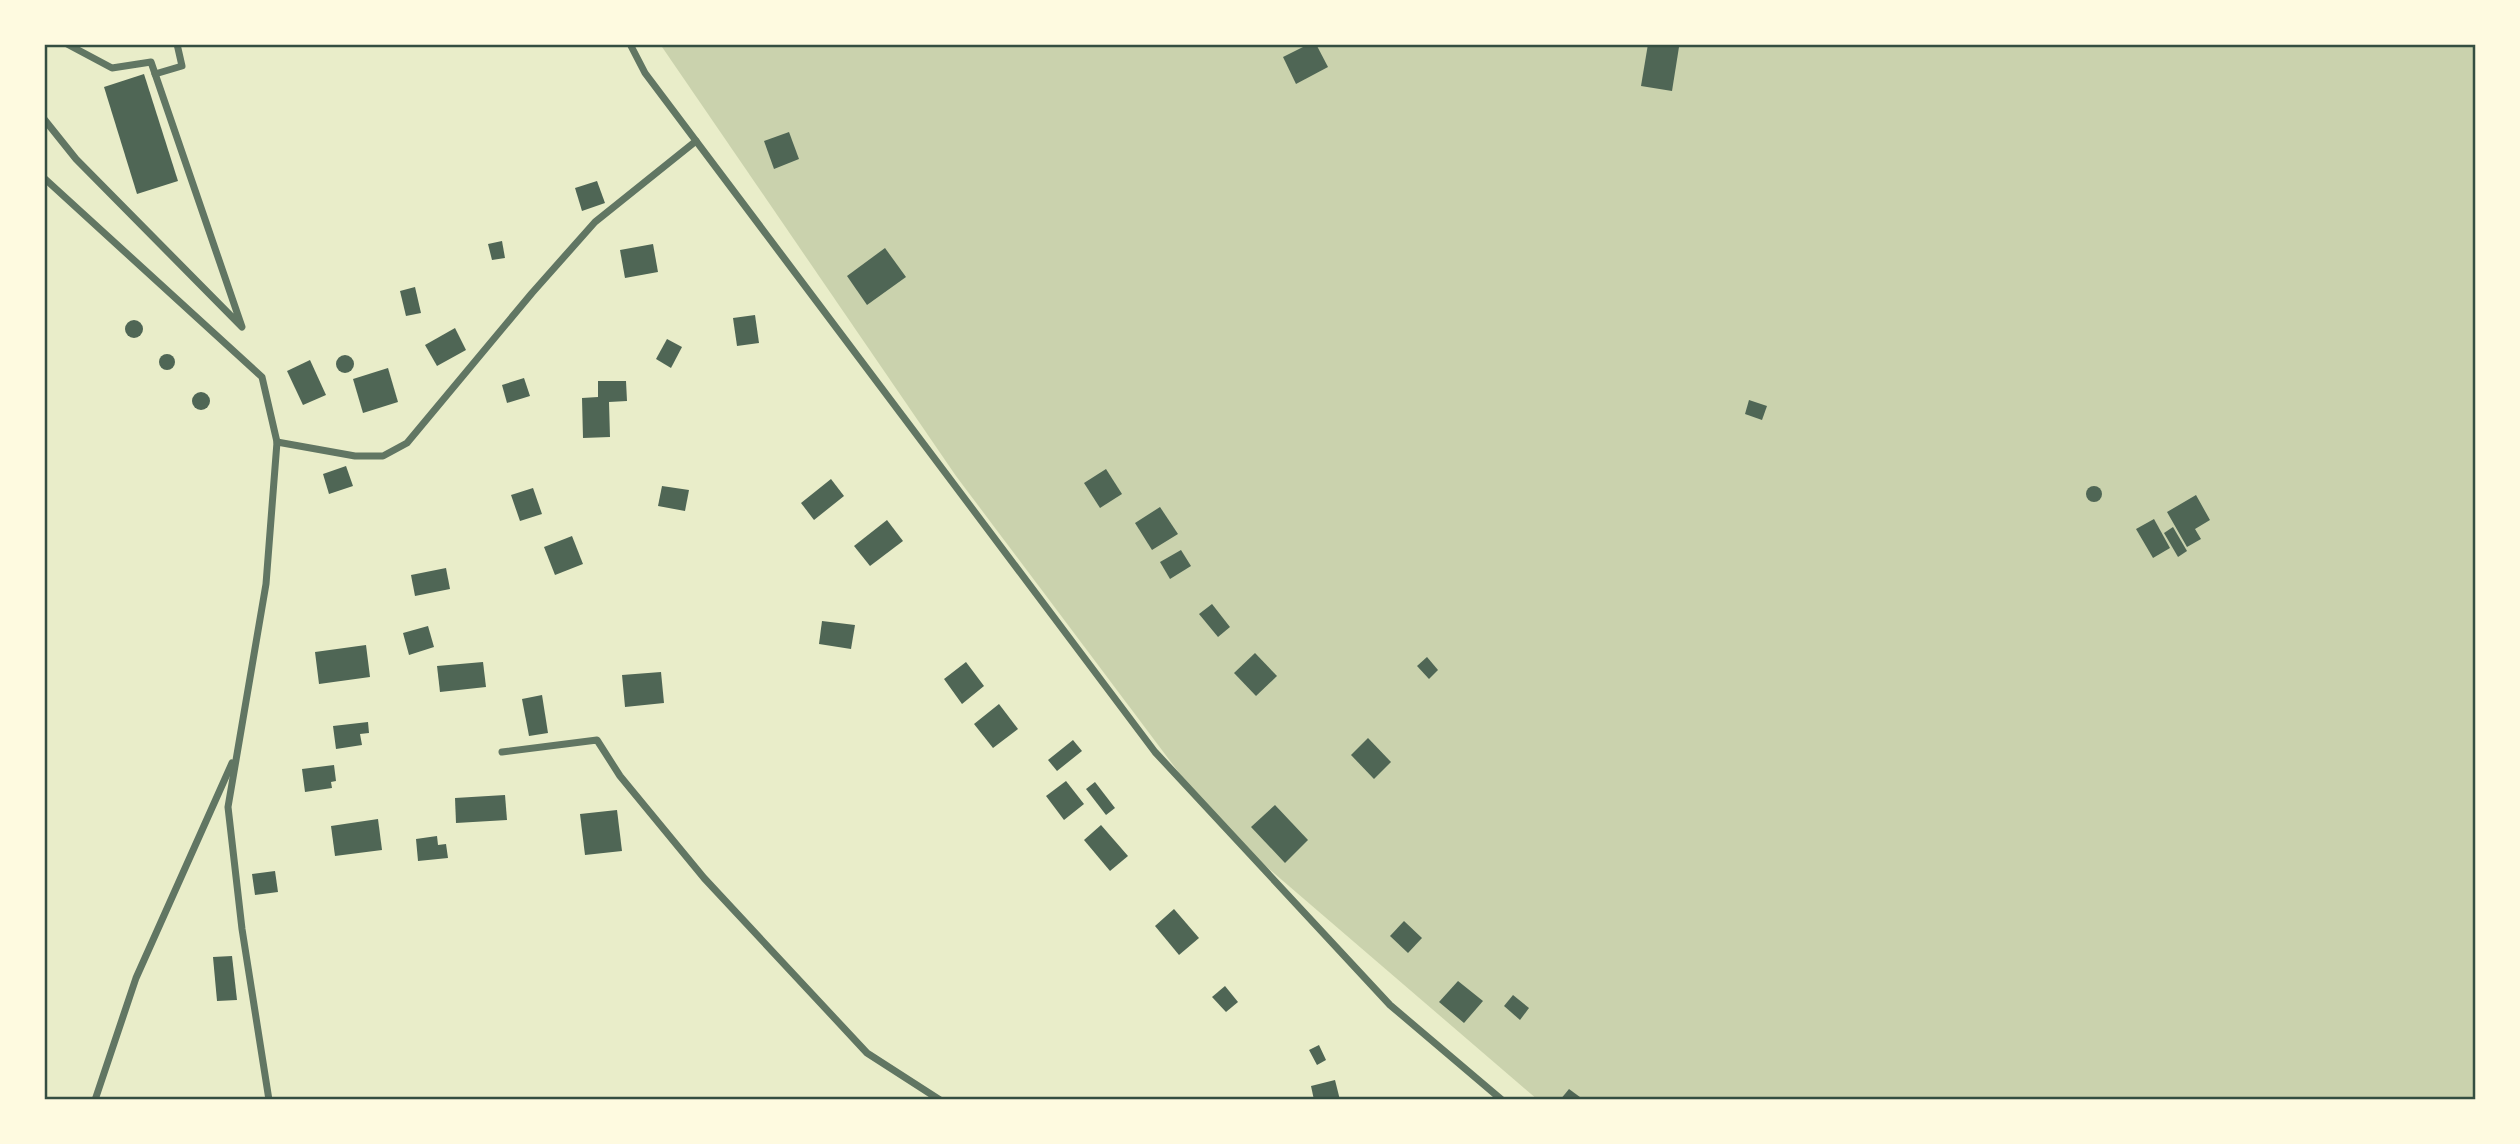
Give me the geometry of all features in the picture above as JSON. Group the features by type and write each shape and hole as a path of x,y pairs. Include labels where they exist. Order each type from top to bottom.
{"street":[{"path":"44,119 76,159 242,327 151,62 112,68 67,44"},
{"path":"155,74 182,66 177,44"},
{"path":"630,44 645,73 1155,752 1390,1005 1502,1100"},
{"path":"277,442 355,456 383,456 407,443 595,222 696,141"},
{"path":"44,178 262,377 277,442 266,584 228,807 242,929 269,1100"},
{"path":"502,752 597,740 620,776 704,878 867,1053 940,1100"},
{"path":"95,1100 136,978 237,753"}],"green space":[{"path":"660,44 2476,44 2476,1100 1538,1100 1219,826 956,476"}],"building":[{"path":"1309,44 1316,44 1328,67 1296,84 1283,57"},
{"path":"1648,44 1679,47 1672,91 1641,86"},
{"path":"144,74 178,181 137,194 104,87"},
{"path":"789,132 799,159 774,169 764,141"},
{"path":"597,181 605,203 582,211 575,188"},
{"path":"502,241 505,258 492,260 488,244"},
{"path":"653,244 658,272 625,278 620,250"},
{"path":"885,248 906,277 867,305 847,276"},
{"path":"415,287 421,313 406,316 400,291"},
{"path":"755,315 759,343 737,346 733,318"},
{"path":"134,320 140,323 143,329 140,335 134,338 128,335 125,329 128,323"},
{"path":"455,328 466,350 437,366 425,345"},
{"path":"667,339 682,347 671,368 656,359"},
{"path":"164,354 170,354 175,362 173,368 164,370 159,365 159,359"},
{"path":"345,355 351,358 354,364 351,370 345,373 339,370 336,364 339,358"},
{"path":"310,360 326,395 303,405 287,371"},
{"path":"388,368 398,402 363,413 353,379"},
{"path":"524,378 530,396 507,403 502,385"},
{"path":"598,381 626,381 627,401 609,402 610,437 583,438 582,398 598,397"},
{"path":"201,392 209,397 210,401 205,409 201,410 193,405 192,401 197,393"},
{"path":"1749,400 1767,406 1762,420 1745,414"},
{"path":"346,466 353,486 329,494 323,474"},
{"path":"1106,469 1122,494 1100,508 1084,483"},
{"path":"831,479 844,496 814,520 801,503"},
{"path":"662,486 689,490 685,511 658,506"},
{"path":"2091,486 2097,486 2102,494 2100,500 2091,502 2086,497 2086,491"},
{"path":"533,488 542,514 520,521 511,495"},
{"path":"2196,495 2210,520 2195,529 2201,539 2187,547 2167,512"},
{"path":"1160,507 1178,534 1152,550 1135,523"},
{"path":"2154,519 2170,548 2153,558 2136,529"},
{"path":"887,520 903,541 870,566 854,546"},
{"path":"2173,527 2187,551 2178,557 2164,533"},
{"path":"572,536 583,564 555,575 544,547"},
{"path":"1181,550 1191,566 1170,579 1160,562"},
{"path":"446,568 450,589 415,596 411,575"},
{"path":"1212,604 1230,627 1218,637 1199,614"},
{"path":"822,621 855,625 851,649 819,644"},
{"path":"428,626 434,647 409,655 403,633"},
{"path":"366,645 370,677 319,684 315,652"},
{"path":"1255,653 1277,676 1256,696 1234,673"},
{"path":"1427,657 1438,670 1429,679 1417,666"},
{"path":"483,662 486,687 440,692 437,666"},
{"path":"966,662 984,686 962,704 944,679"},
{"path":"661,672 664,703 625,707 622,675"},
{"path":"542,695 548,733 529,736 522,699"},
{"path":"999,704 1018,729 993,748 974,724"},
{"path":"368,722 369,733 360,734 362,745 336,749 333,726"},
{"path":"1368,738 1391,762 1374,779 1351,755"},
{"path":"1073,740 1082,751 1057,771 1048,760"},
{"path":"334,765 336,781 331,782 332,788 305,792 302,769"},
{"path":"1066,781 1084,804 1064,820 1046,796"},
{"path":"1095,782 1115,808 1106,815 1086,789"},
{"path":"505,795 507,820 456,823 455,798"},
{"path":"1275,805 1308,840 1285,863 1251,827"},
{"path":"617,810 622,851 585,855 580,814"},
{"path":"378,819 382,850 335,856 331,826"},
{"path":"1101,825 1128,856 1110,871 1084,840"},
{"path":"437,836 438,845 446,844 448,858 418,861 416,839"},
{"path":"275,871 278,892 255,895 252,874"},
{"path":"1174,909 1199,938 1179,955 1155,926"},
{"path":"1404,921 1422,938 1408,953 1390,936"},
{"path":"232,956 237,1000 217,1001 213,957"},
{"path":"1458,981 1483,1001 1464,1023 1439,1002"},
{"path":"1225,986 1238,1002 1226,1012 1212,997"},
{"path":"1513,995 1529,1008 1520,1020 1504,1006"},
{"path":"1319,1045 1326,1060 1317,1065 1309,1050"},
{"path":"1335,1080 1340,1100 1314,1100 1311,1086"},
{"path":"1569,1089 1584,1100 1560,1100"}]}
